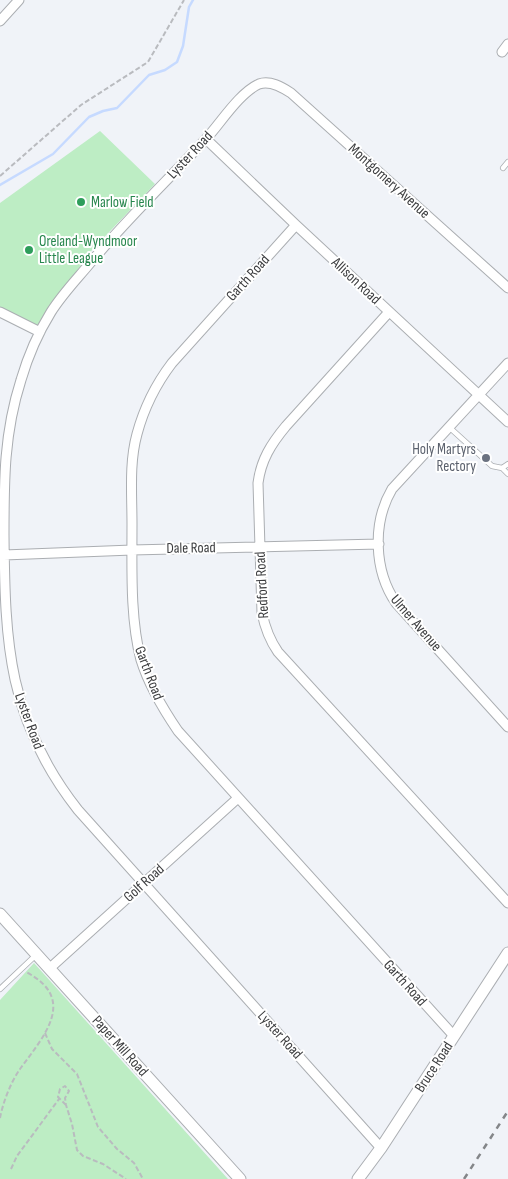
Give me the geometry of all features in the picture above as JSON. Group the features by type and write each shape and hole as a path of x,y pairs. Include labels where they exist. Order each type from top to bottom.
{"street":[{"path":"1,16 19,0"},
{"name":"Lyster Road","path":"266,82 244,95 206,139 96,256 64,294 40,332 21,379 7,441 4,476 4,555 9,653 16,687 28,726 38,748 64,791 144,884 381,1148"},
{"name":"Montgomery Avenue","path":"266,82 291,93 508,288"},
{"name":"Allison Road","path":"206,139 508,422"},
{"name":"Garth Road","path":"296,225 172,363 162,376 149,401 137,434 132,468 132,550 135,631 142,662 148,678 164,710 178,731 454,1036"},
{"path":"0,312 40,332"},
{"name":"Redford Road","path":"389,312 286,426 266,453 259,472 258,483 262,613 271,642 508,903"},
{"name":"Ulmer Avenue","path":"507,367 479,394 398,482 388,497 382,512 379,544 383,580 396,603 508,727"},
{"name":"Dale Road","path":"4,555 379,544"},
{"name":"Golf Road","path":"50,968 238,798"},
{"name":"Paper Mill Road","path":"0,914 240,1179"},
{"name":"Bruce Road","path":"358,1179 381,1148 508,953"}],"lane":[{"path":"502,168 508,162"},
{"path":"449,427 492,466 502,468 508,474"},
{"path":"502,468 508,464"},
{"path":"0,989 37,954"}],"path":[{"path":"0,176 81,105 148,62 184,0"},
{"path":"0,1118 2,1107 14,1080 45,1033 54,1014 53,1000 49,990 40,981 20,970"},
{"path":"45,1033 52,1049 77,1074 98,1127 117,1149 134,1163 143,1179"},
{"path":"11,1169 17,1156 59,1099 60,1089 65,1086 69,1091 65,1098 66,1105 78,1150 83,1156 104,1164 126,1179"},
{"path":"59,1099 66,1105"}],"green space":[{"name":"Marlow Field","path":"100,131 155,184 92,250 37,326 0,307 0,203"},
{"path":"34,963 228,1179 0,1179 0,1000"}],"waterway":[{"path":"0,185 53,154 89,117 117,108 149,75 165,70 177,62 183,46 189,7 193,0"}],"railway":[{"path":"464,1179 508,1111"}],"place":[{"name":"Marlow Field","path":"81,202"},
{"name":"Oreland-Wyndmoor Little League","path":"29,250"},
{"name":"Holy Martyrs Rectory","path":"486,458"}]}
